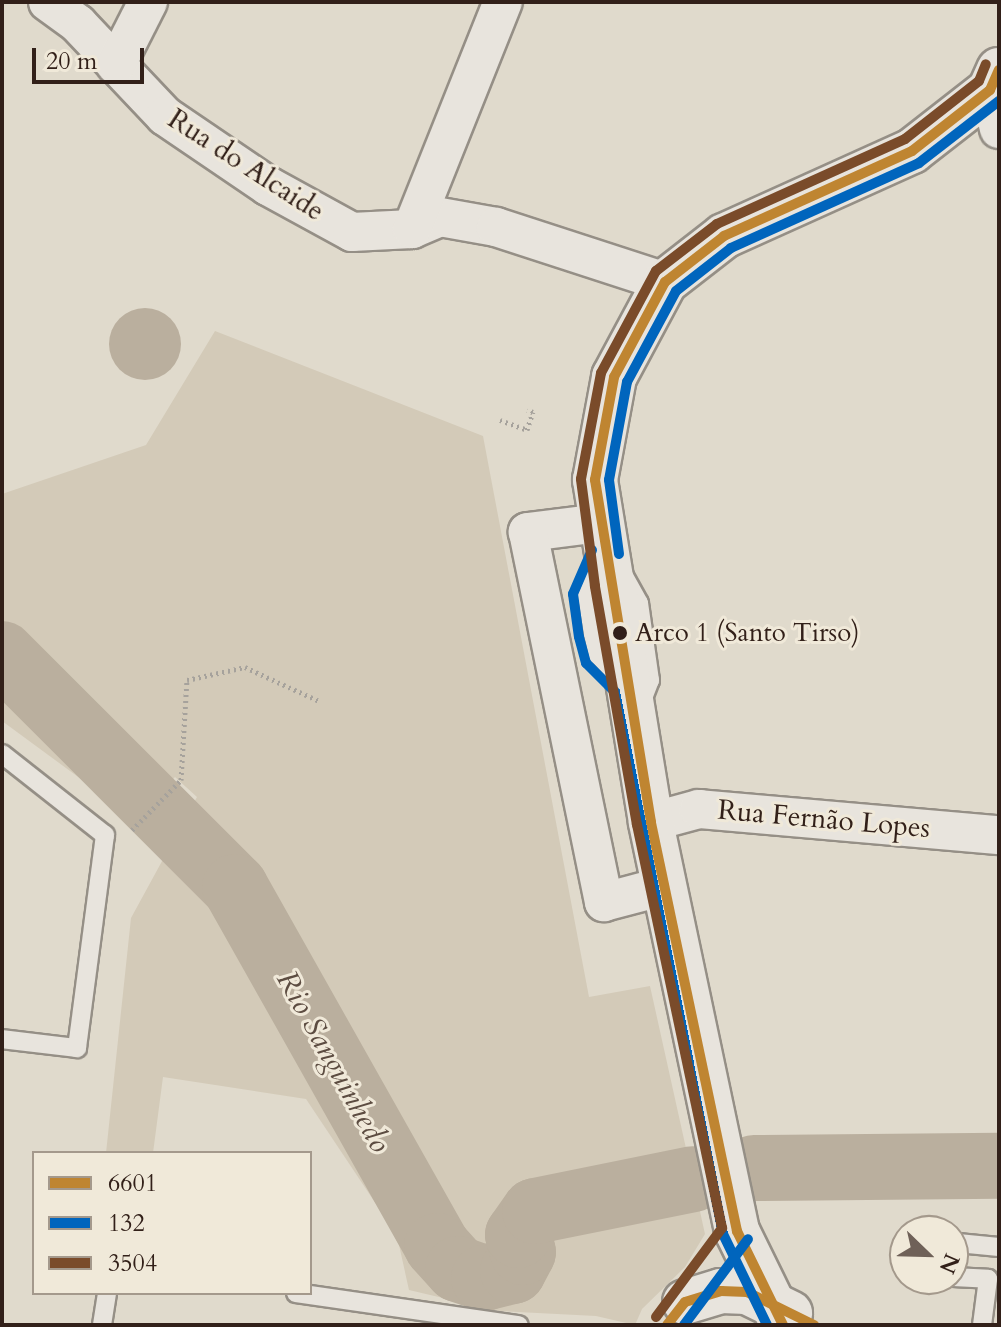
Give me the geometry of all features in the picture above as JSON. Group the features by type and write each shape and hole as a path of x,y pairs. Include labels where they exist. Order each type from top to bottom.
{"street":[{"name":"Rua do Alcaide","path":"48,2 78,24 165,116 268,186 352,232 412,229 440,217 496,227 665,282"},
{"path":"116,65 148,2"},
{"path":"412,229 503,2"},
{"path":"778,1315 737,1231 718,1146 651,822 595,480 614,377 665,282 724,236 912,151 996,96"},
{"path":"603,539 528,532 604,902 664,886"},
{"name":"Rua Fernão Lopes","path":"651,822 699,809 999,835"},
{"path":"676,1313 737,1231"},
{"path":"676,1313 721,1291 747,1292 778,1315 814,1325"}],"lane":[{"path":"2,754 105,835 77,1048 2,1039"},
{"path":"969,1244 999,1247"},
{"path":"969,1278 988,1279 982,1325"},
{"path":"102,1325 107,1295"},
{"path":"310,1295 519,1325"}],"path":[{"path":"500,420 527,430 533,412 527,410"},
{"path":"140,823 181,780 187,680 245,667 319,701"}],"shaded area":[{"path":"152,308 171,318 179,330 179,358 171,370 159,378 138,380 119,370 111,358 109,337 119,318 131,310"},
{"path":"215,331 483,436 589,997 650,986 705,1234 685,1267 642,1309 635,1325 596,1316 498,1311 409,1290 399,1245 384,1216 306,1099 163,1077 153,1151 106,1151 131,918 197,797 175,777 143,814 119,807 2,721 2,494 146,445"}],"waterway":[{"name":"Rio Sanguinhedo","path":"2,654 235,887 437,1246 458,1269 484,1278 513,1271 523,1252 518,1235 535,1211 693,1179"},
{"name":"Rio Sanguinhedo","path":"754,1168 999,1166"}],"transit line":[{"name":"3504","path":"656,1317 722,1228 637,825 595,586 581,479 601,373 656,271 717,224 905,139 979,81 986,64"},
{"name":"6601","path":"783,1325 737,1231 651,822 595,480 614,377 665,282 724,236 912,151 990,90 999,70"},
{"name":"132","path":"619,554 609,480 627,382 676,291 731,248 919,163 999,101"},
{"name":"132","path":"592,550 573,594 579,637 586,663 615,692 723,1234 767,1325"},
{"name":"132","path":"684,1325 748,1239"},
{"name":"6601","path":"667,1325 685,1302 721,1291 747,1292 814,1325"}],"place":[{"name":"Arco 1 (Santo Tirso)","path":"620,633"}]}
